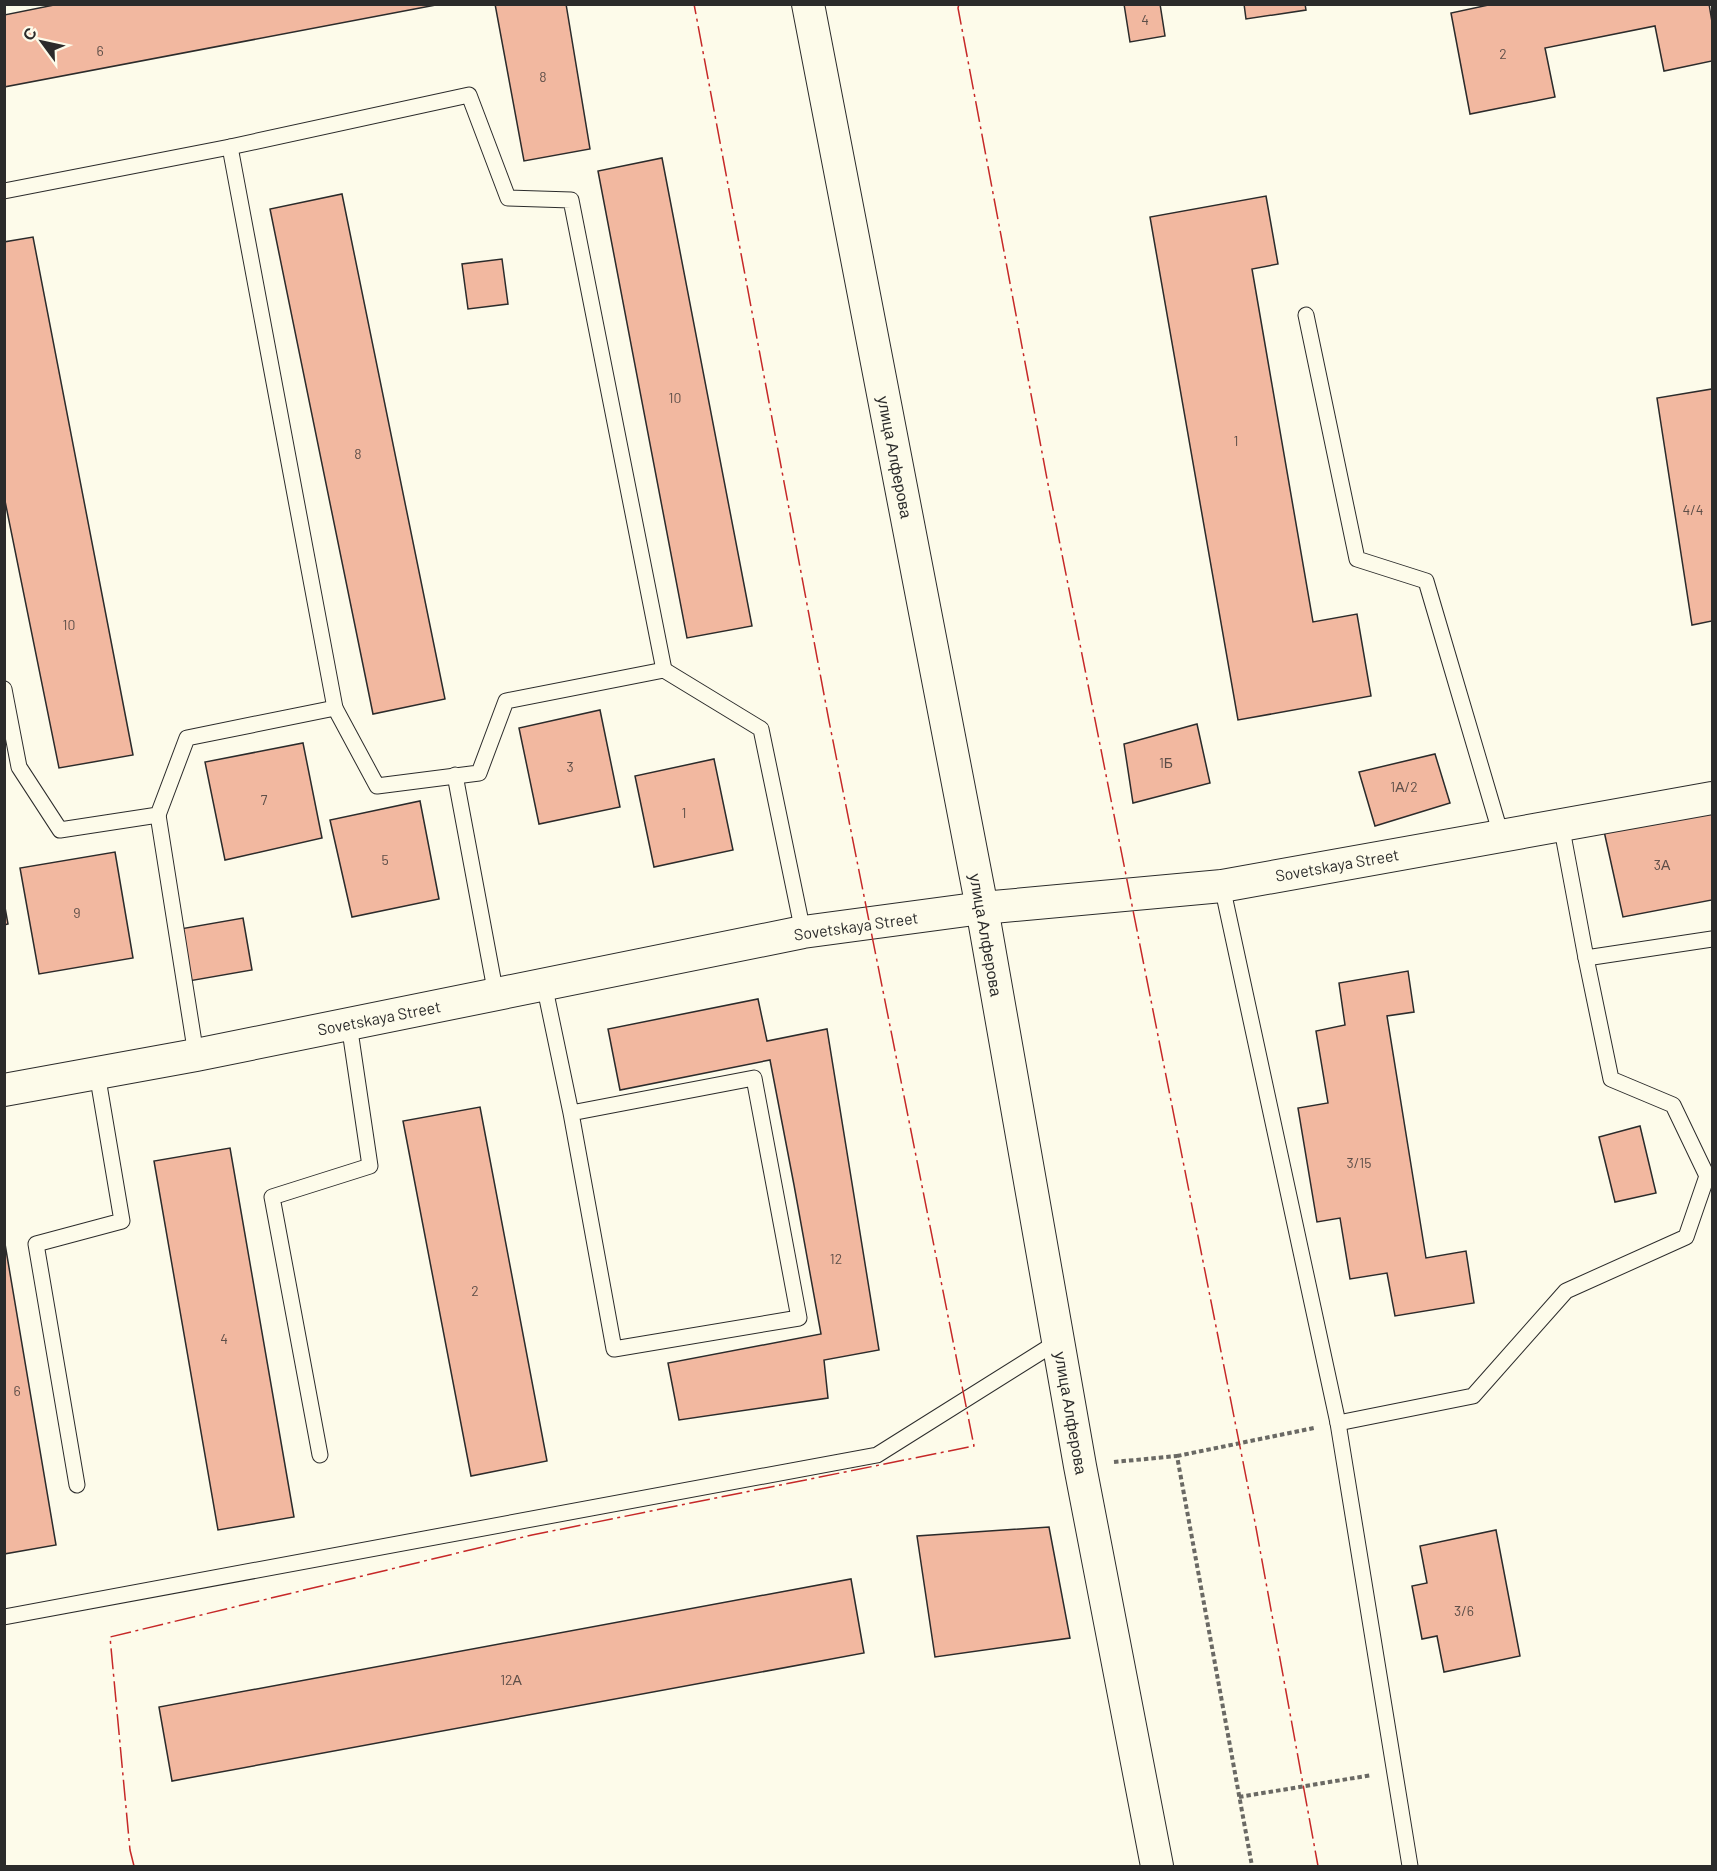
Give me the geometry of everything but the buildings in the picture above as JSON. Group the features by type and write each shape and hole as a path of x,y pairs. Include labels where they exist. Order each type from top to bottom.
{"street":[{"name":"улица Алферова","path":"808,4 982,908 1080,1466 1157,1866"},
{"name":"Sovetskaya Street","path":"4,1090 196,1055 803,933 982,908 1222,886 1713,798"}],"lane":[{"path":"4,191 230,147 469,95 508,198 571,200 664,670"},
{"path":"230,147 335,708 377,786 479,772 506,701 664,670 761,729 803,933"},
{"path":"1306,315 1357,560 1426,580 1501,835"},
{"path":"4,689 19,767 60,830 158,815"},
{"path":"196,1055 158,815 187,738 335,708"},
{"path":"455,775 496,995"},
{"path":"1338,1423 1473,1396 1566,1291 1686,1237 1710,1177 1673,1105 1611,1079 1561,824"},
{"path":"1222,886 1338,1423 1410,1866"},
{"path":"1586,958 1713,939"},
{"path":"544,984 571,1113 614,1349 799,1318 754,1078 571,1113"},
{"path":"320,1455 272,1197 370,1166 349,1024"},
{"path":"77,1485 36,1244 122,1221 97,1073"},
{"path":"4,1617 877,1455 1058,1342"}],"path":[{"path":"1080,1466 1177,1456 1338,1423"},
{"path":"1177,1456 1252,1866"},
{"path":"1239,1797 1394,1771"}],"power":[{"path":"134,1866 130,1850 110,1637 532,1535 974,1446 829,721 694,4"},
{"path":"959,4 1048,484 1254,1517 1318,1866"}]}
